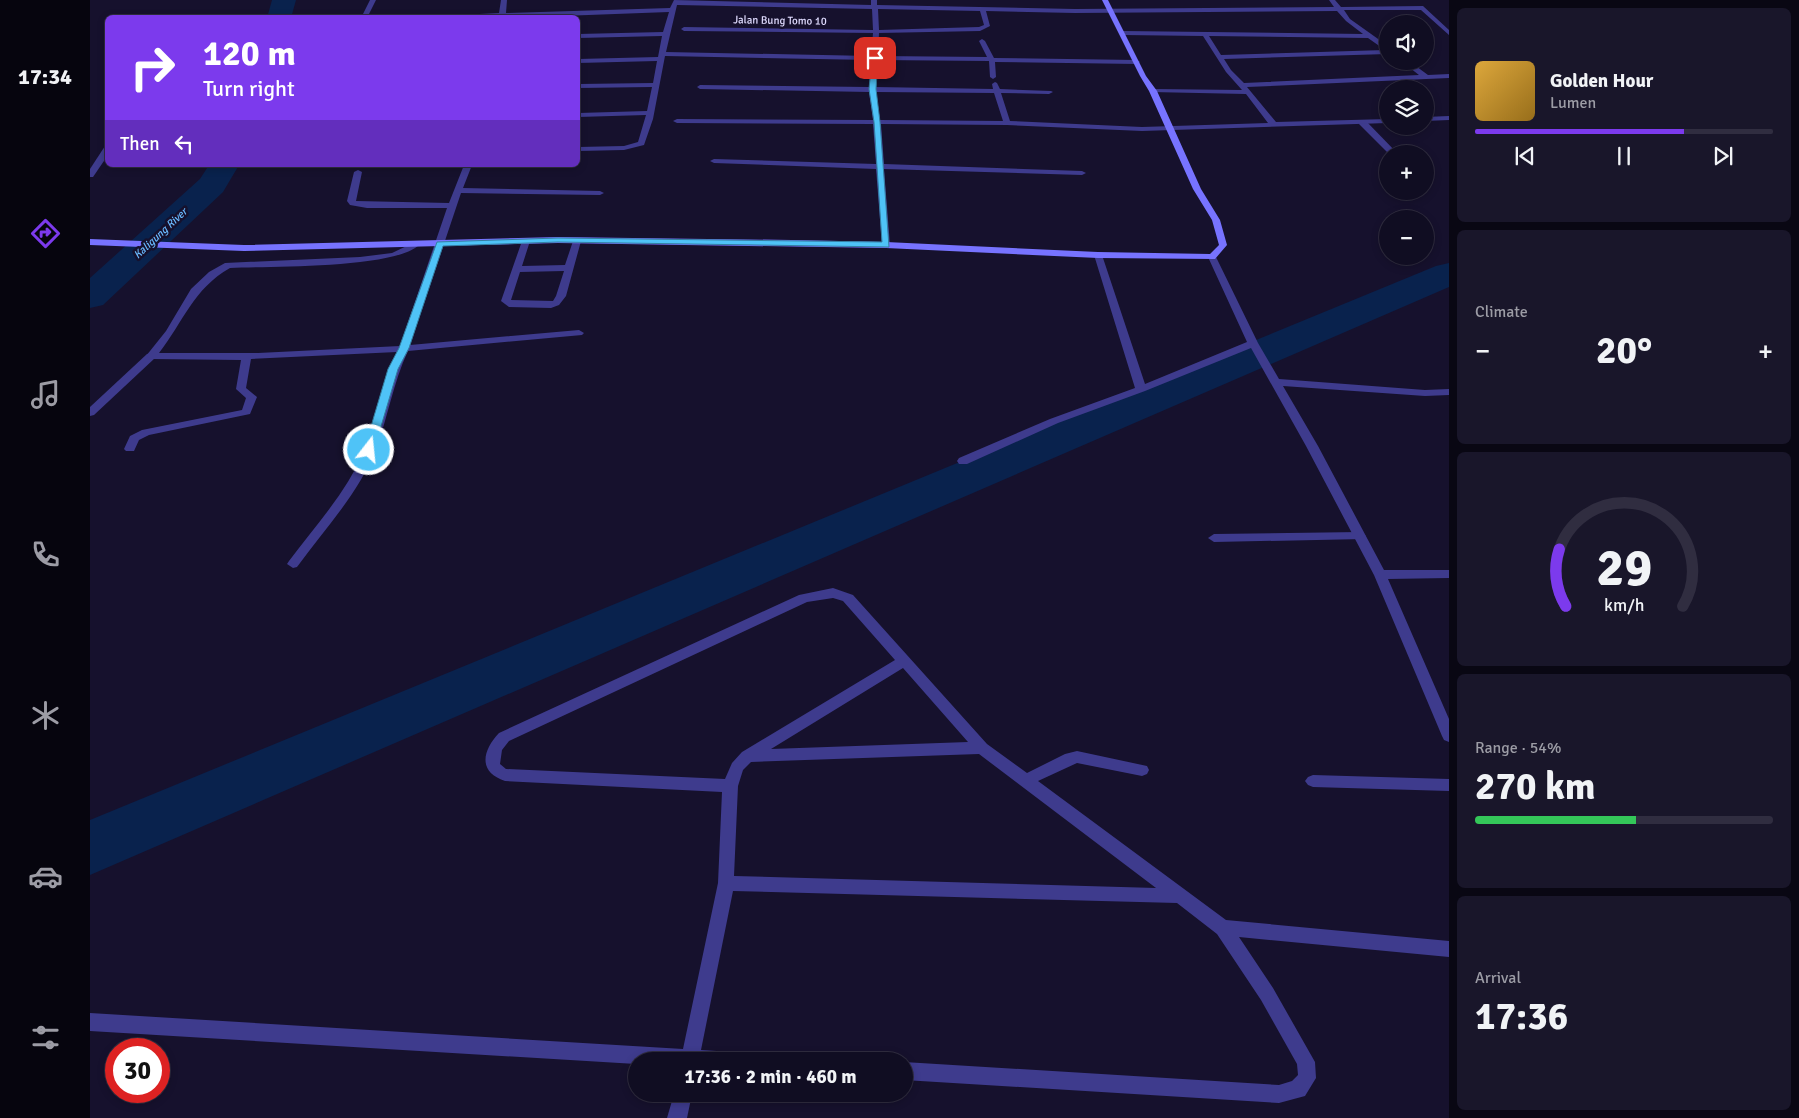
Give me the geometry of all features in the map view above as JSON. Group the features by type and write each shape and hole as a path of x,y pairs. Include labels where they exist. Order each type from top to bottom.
{"main road":[{"path":"90,242 227,248 526,241 886,245 1098,255 1212,257 1223,245 1216,220 1197,189 1153,91 1105,0"}],"street":[{"path":"366,15 373,0"},
{"path":"502,15 504,0"},
{"path":"1332,0 1348,20 1379,44"},
{"path":"1415,0 1449,33"},
{"path":"516,15 675,4 874,3 982,9 1111,10 1423,8"},
{"path":"874,3 876,31 872,89 877,122 886,245"},
{"path":"580,149 624,148 641,144 675,4"},
{"name":"Jalan Bung Tomo 10","path":"684,29 930,32 983,29 987,26 982,9"},
{"path":"580,36 667,34"},
{"path":"1123,34 1368,36"},
{"path":"1205,34 1228,71 1248,92 1273,124"},
{"path":"982,41 992,60 995,83 1007,123"},
{"path":"1220,57 1379,51"},
{"path":"580,61 662,57 1137,62"},
{"path":"1416,70 1426,77"},
{"path":"1242,86 1449,76"},
{"path":"700,88 872,89 995,83 1049,92"},
{"path":"580,86 656,85"},
{"path":"1153,91 1248,92"},
{"path":"580,115 648,113"},
{"path":"1434,119 1449,118"},
{"path":"677,121 1007,123 1142,129 1379,121"},
{"path":"1362,122 1385,145"},
{"path":"90,175 105,152"},
{"path":"714,161 1082,173"},
{"path":"293,564 354,480 369,450 393,369 404,348 467,167"},
{"path":"358,172 353,203 366,205 452,206"},
{"path":"458,190 600,193"},
{"path":"526,241 506,301 515,305 551,305 556,303 561,296 576,241"},
{"path":"90,413 152,356 170,332 194,290 212,274 228,264 367,259 394,255 415,245"},
{"path":"1098,255 1141,389"},
{"path":"1212,257 1254,346 1274,378 1380,575 1449,736"},
{"path":"516,268 569,268"},
{"path":"152,356 246,358 404,348 579,333"},
{"path":"963,461 1054,421 1254,346"},
{"path":"130,449 134,438 146,432 246,412 252,397 242,388 246,358"},
{"path":"1274,378 1425,394 1449,392"},
{"path":"1214,538 1360,536"},
{"path":"1380,575 1449,574"},
{"path":"730,786 506,776 498,772 493,766 493,753 495,746 504,737 804,598 832,593 848,598 982,748 1223,928 1267,994 1306,1062 1307,1078 1298,1089 1279,1094 913,1073"},
{"path":"692,1052 726,884 730,786 737,767 747,756 904,661"},
{"path":"747,756 982,748"},
{"path":"1025,781 1062,760 1078,757 1142,770"},
{"path":"1313,781 1449,785"},
{"path":"726,884 1180,896"},
{"path":"1223,928 1449,949"},
{"path":"90,1022 628,1056"},
{"path":"677,1118 681,1102"}],"waterway":[{"name":"Kaligung River","path":"280,15 284,0"},
{"name":"Kaligung River","path":"90,297 212,185 223,167"},
{"path":"90,848 1449,274"}],"route":[{"path":"369,450 393,369 404,348 440,244 558,240 886,245 877,122 872,89 875,58"}]}
